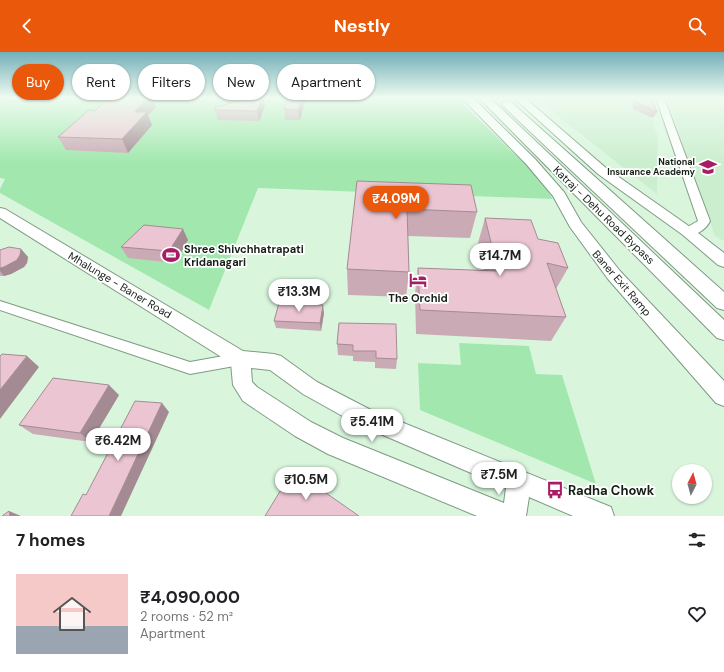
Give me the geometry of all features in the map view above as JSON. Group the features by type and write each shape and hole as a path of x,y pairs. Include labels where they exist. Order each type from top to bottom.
{"highway":[{"name":"Katraj - Dehu Road Bypass","path":"503,120 539,161 724,332"},
{"name":"Katraj - Dehu Road Bypass","path":"524,120 724,303"}],"main road":[{"name":"Baner Exit Ramp","path":"492,120 539,161 575,224 614,275 724,396"},
{"path":"544,120 602,171 688,232 724,261"},
{"path":"584,174 602,171"},
{"name":"Mhalunge - Baner Road","path":"0,212 240,359 274,362 310,388 362,416 602,516"},
{"path":"240,359 243,385 250,394 303,429 336,446 506,516"},
{"path":"514,516 519,481"}],"street":[{"path":"668,120 704,221 702,225 688,232"},
{"path":"0,306 190,368 240,359"}],"shaded area":[{"path":"563,120 652,120 658,139 657,194"},
{"name":"National Insurance Academy","path":"674,120 724,120 724,241 715,236"}],"green space":[{"name":"Shree Shivchhatrapati Kridanagari","path":"0,120 479,120 538,177 553,199 258,188 209,310 0,193 0,189 5,179 0,178"},
{"path":"459,343 529,346 536,374 562,375 596,484 420,410 418,363 461,365"}],"building":[{"path":"78,120 140,120 122,139 58,137"},
{"path":"357,181 471,185 477,212 407,209 409,272 347,269"},
{"path":"485,218 531,220 538,239 558,243 568,268 547,263 566,317 420,310 418,268 498,271"},
{"path":"144,225 183,229 169,251 121,247"},
{"path":"9,247 21,249 20,255 17,260 0,268 0,250"},
{"path":"279,303 323,305 320,323 274,321"},
{"path":"339,323 396,324 397,359 376,358 376,351 353,351 353,345 337,344"},
{"path":"2,354 27,356 0,390 0,356"},
{"path":"53,378 109,385 80,433 19,425"},
{"path":"135,401 162,403 109,516 71,516 83,494 86,495"},
{"path":"293,470 359,516 265,516"},
{"path":"9,511 10,516 2,516"}],"place":[{"name":"National Insurance Academy","path":"708,167"},
{"name":"Shree Shivchhatrapati Kridanagari","path":"171,255"},
{"name":"The Orchid","path":"418,280"},
{"name":"Radha Chowk","path":"555,490"}]}
